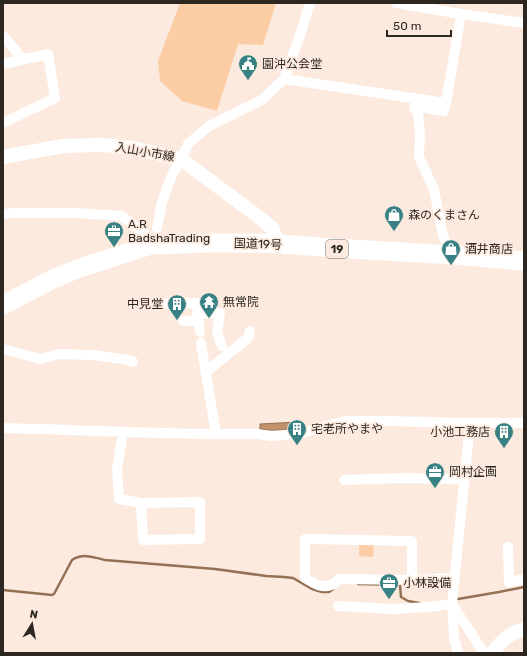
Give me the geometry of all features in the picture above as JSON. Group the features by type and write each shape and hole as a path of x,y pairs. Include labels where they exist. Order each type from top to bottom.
{"highway":[{"name":"国道19号","path":"3,305 53,279 150,245 208,243 277,244 524,261"}],"main road":[{"name":"入山小市線","path":"3,156 63,146 104,145 133,148 181,159 260,218 272,229 277,244"},
{"path":"493,653 496,648 508,637 524,629"}],"street":[{"path":"157,228 162,202 172,175 188,144 210,126 262,100 284,79 310,3"},
{"path":"400,3 524,23"},
{"path":"454,255 443,236 434,189 419,157 420,135 418,113 414,106 444,111 461,14"},
{"path":"3,36 23,59"},
{"path":"3,64 48,54 55,98 3,123"},
{"path":"284,79 446,103"},
{"path":"3,214 69,213 121,216 149,238 150,245"},
{"path":"148,304 196,303 200,332"},
{"path":"183,321 220,313 217,332 222,346"},
{"path":"206,372 248,338 250,331"},
{"path":"201,343 216,434"},
{"path":"3,349 40,359 60,354 94,355 133,362"},
{"path":"3,428 154,434 257,434 271,436 300,434 345,422 386,421 524,423"},
{"path":"458,653 454,637 452,604 470,423"},
{"path":"123,432 117,469 119,499 141,503 200,502 200,538 143,540 141,503"},
{"path":"344,480 404,478 465,479"},
{"path":"412,580 412,541 305,539 305,578 314,584 324,586 331,585 339,579 412,580 455,578"},
{"path":"508,547 509,582 524,579"},
{"path":"338,606 393,610 452,604"},
{"path":"452,604 484,653"}],"shaded area":[{"path":"180,3 276,3 263,45 238,44 217,111 182,101 160,81 158,61"},
{"path":"299,422 299,427 286,430 260,429 260,424"},
{"path":"359,544 374,544 373,557 359,556"}],"waterway":[{"path":"3,590 52,595 54,594 72,560 84,556 105,560 215,569 293,578 312,589 322,592 329,592 333,589"},
{"path":"358,584 400,585 401,597 408,601 419,603"},
{"path":"458,599 524,587"}],"place":[{"name":"園沖公会堂","path":"248,81"},
{"name":"森のくまさん","path":"394,232"},
{"name":"A.R BadshaTrading","path":"114,248"},
{"name":"酒井商店","path":"451,266"},
{"name":"無常院","path":"209,319"},
{"name":"中見堂","path":"177,321"},
{"name":"宅老所やまや","path":"297,446"},
{"name":"小池工務店","path":"504,449"},
{"name":"岡村企画","path":"435,489"},
{"name":"小林設備","path":"389,600"}]}
